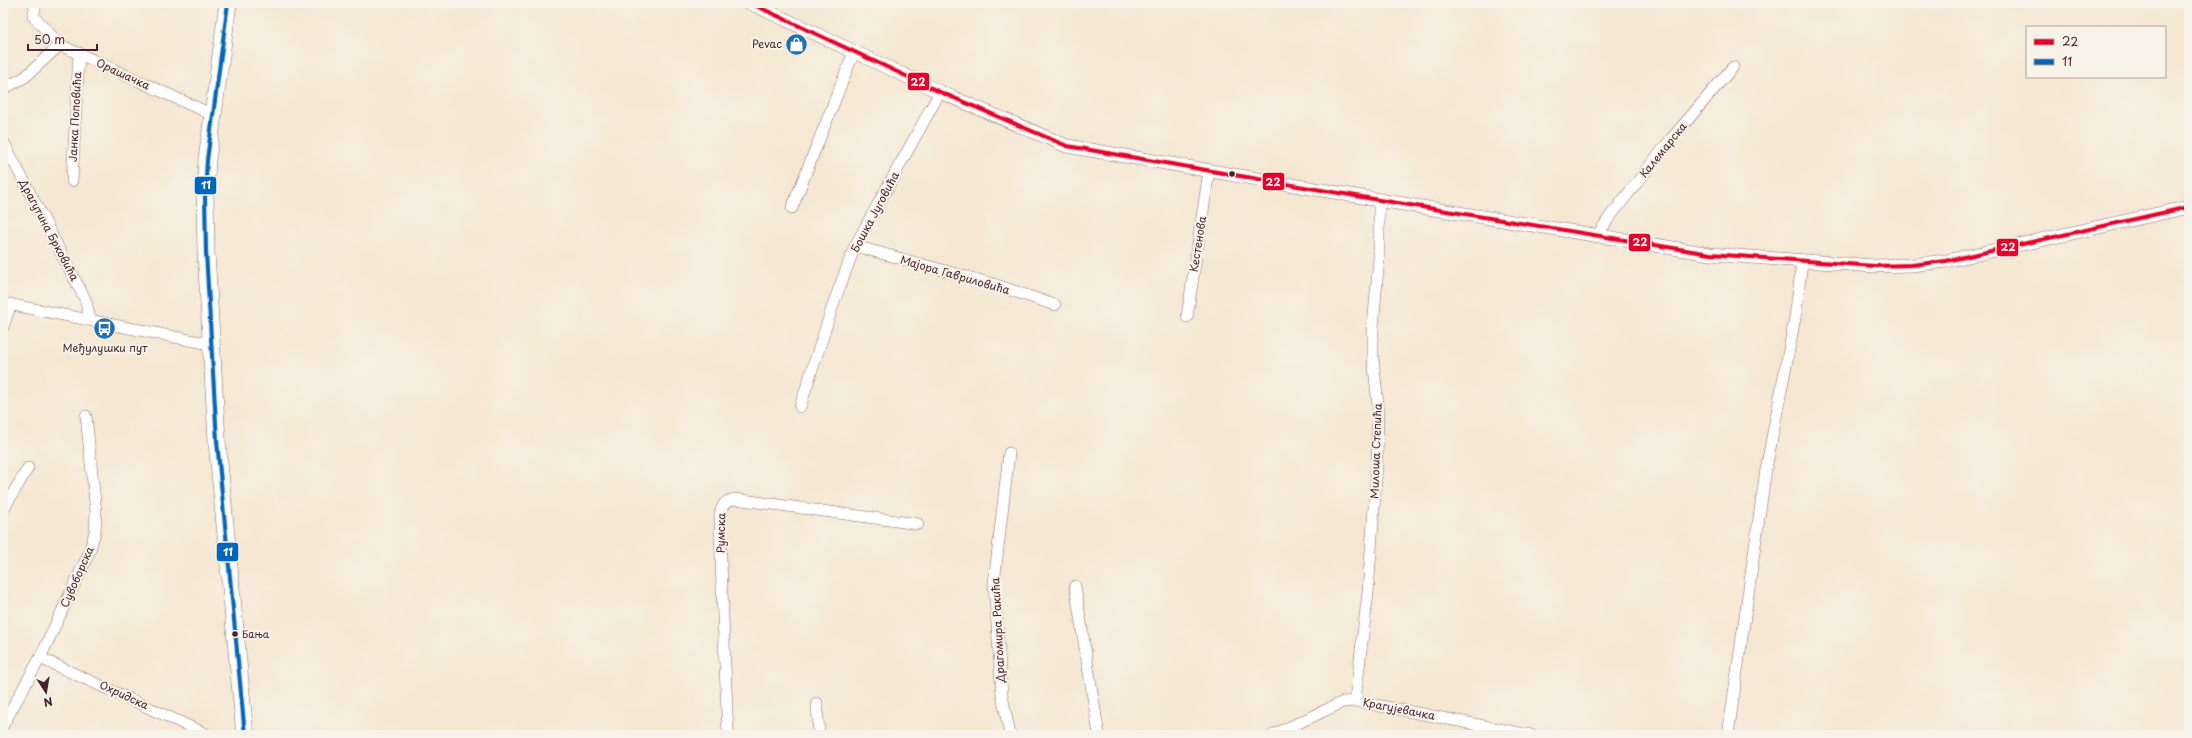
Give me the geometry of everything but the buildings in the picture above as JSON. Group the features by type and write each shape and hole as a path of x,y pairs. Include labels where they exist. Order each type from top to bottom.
{"main road":[{"path":"228,3 207,160 205,195 210,344 220,484 246,735"}],"street":[{"name":"Орашачка","path":"33,3 36,5 33,16 60,45 213,116"},
{"path":"750,3 940,92 1067,146 1209,172 1710,254 1802,262 1874,266 1912,265 1946,261 2189,207"},
{"path":"7,87 25,77 60,45"},
{"path":"792,208 854,52"},
{"name":"Јанка Поповића","path":"72,181 79,53"},
{"name":"Калемарска","path":"1597,236 1609,218 1667,144 1733,67"},
{"name":"Бошка Југовића","path":"800,407 834,302 855,246 940,92"},
{"name":"Драгутина Брковића","path":"3,141 86,301 90,320"},
{"name":"Кестенова","path":"1187,317 1209,172"},
{"name":"Милоша Степића","path":"1355,701 1368,592 1377,465 1378,405 1373,358 1373,327 1380,258 1379,200"},
{"name":"Мајора Гавриловића","path":"855,246 993,284 1054,305"},
{"path":"1728,735 1766,469 1795,318 1802,262"},
{"path":"3,327 7,304 210,344"},
{"name":"Сувоборска","path":"3,725 40,658 89,553 95,532 96,512 86,416"},
{"name":"Драгомира Ракића","path":"1008,453 994,583 1002,695 1010,735"},
{"path":"3,510 28,468"},
{"name":"Румска","path":"728,735 725,647 722,620 720,514 722,506 727,501 734,499 918,524"},
{"path":"1075,586 1099,735"},
{"name":"Охридска","path":"40,658 208,735"},
{"name":"Крагујевачка","path":"1273,735 1343,702 1355,701 1532,735"},
{"path":"817,704 819,735"}],"transit line":[{"name":"11","path":"228,3 207,160 205,195 206,252 217,441 245,735"},
{"name":"22","path":"750,3 940,92 1067,146 1379,200 1710,254 1874,266 1912,265 1946,261 2189,207"}],"place":[{"name":"Pevac","path":"797,44"},
{"name":"Међулушки пут","path":"105,328"},
{"name":"Бања","path":"235,634"}]}
